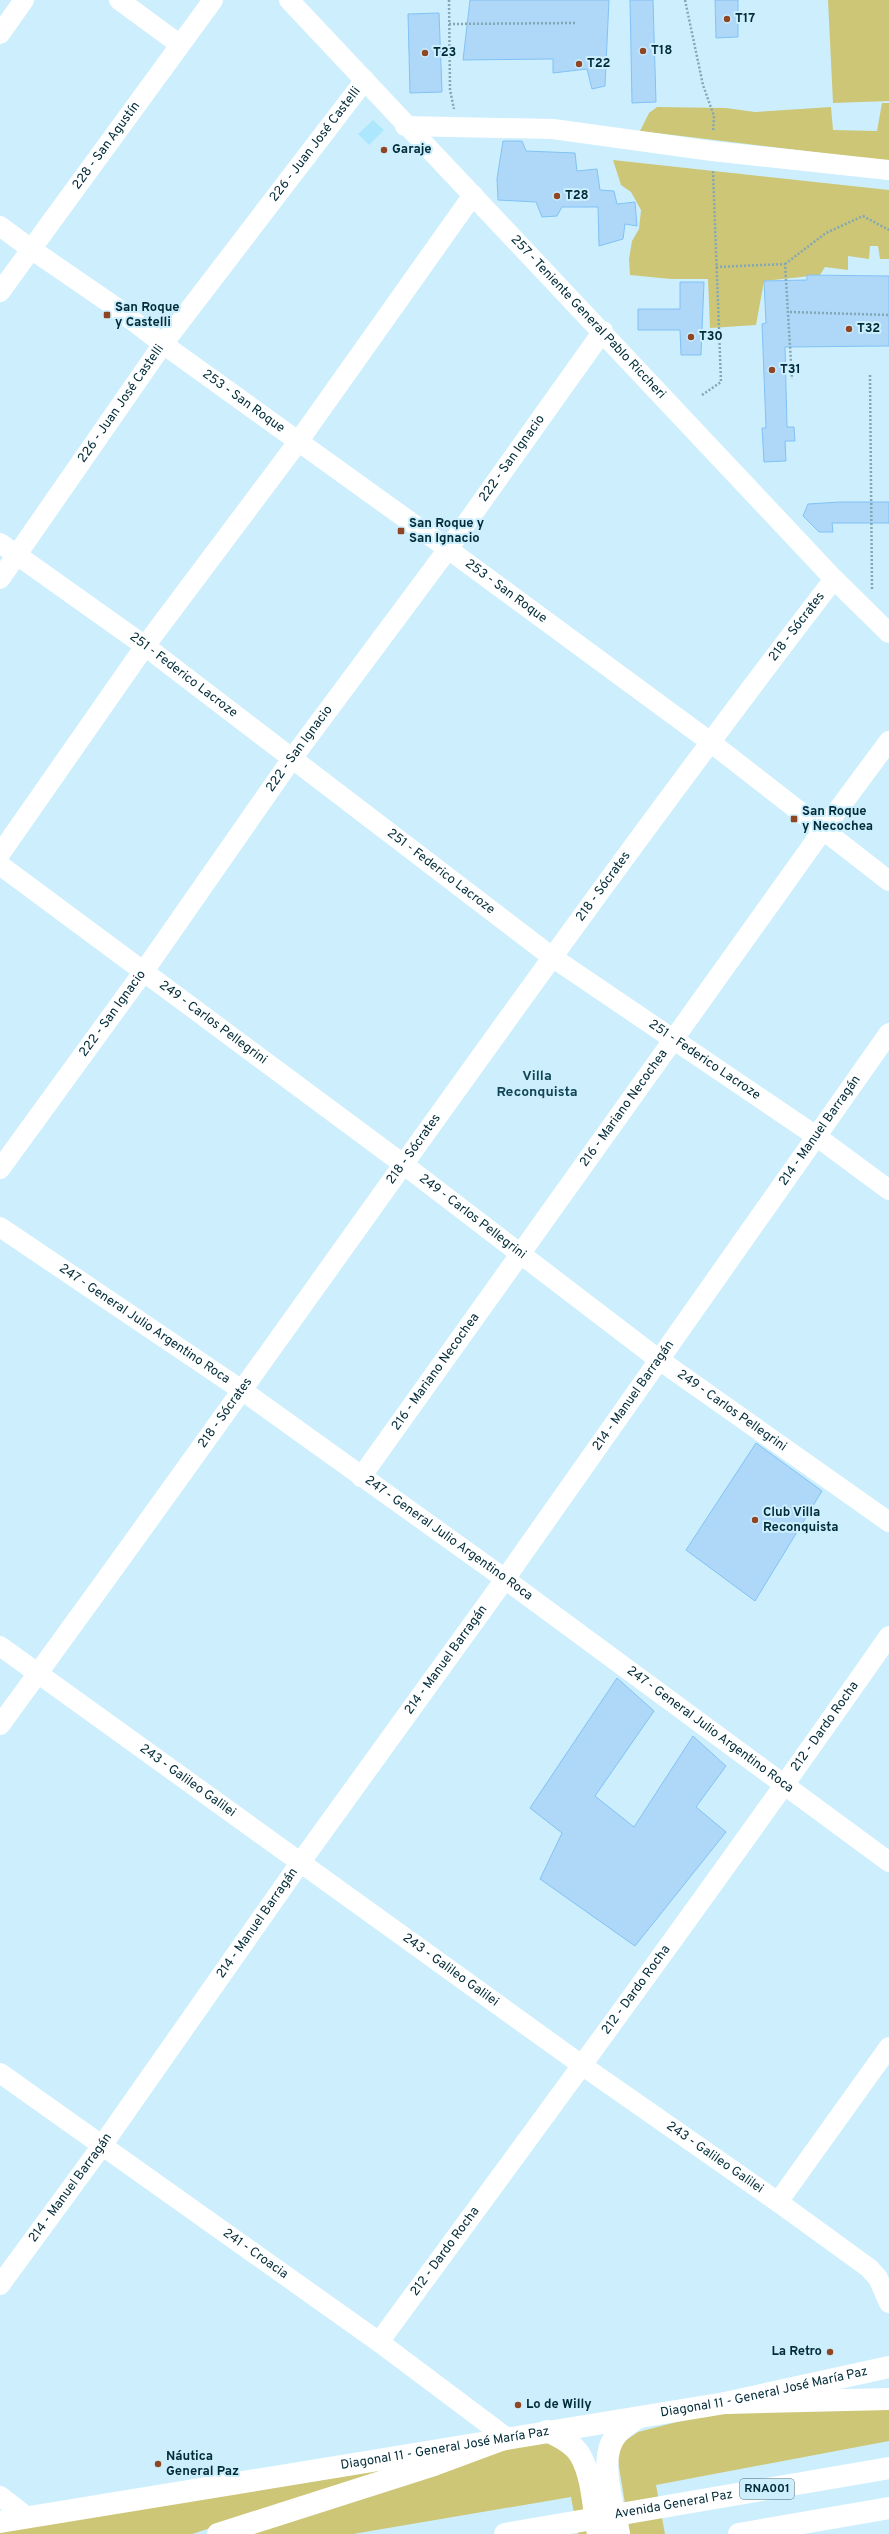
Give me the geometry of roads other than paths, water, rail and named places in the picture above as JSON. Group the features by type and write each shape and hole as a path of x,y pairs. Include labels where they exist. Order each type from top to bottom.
{"main road":[{"name":"Diagonal 11 - General José María Paz","path":"0,2522 725,2403 887,2363"},
{"path":"725,2403 889,2400"},
{"path":"619,2534 607,2466 608,2449 617,2433 638,2417"},
{"path":"547,2432 566,2441 580,2454 586,2469 598,2534"},
{"path":"218,2534 434,2465 507,2438"},
{"name":"Avenida General Paz","path":"505,2534 889,2468"},
{"path":"739,2534 889,2508"}],"street":[{"path":"0,34 24,0"},
{"path":"119,0 179,44"},
{"name":"228 - San Agustín","path":"0,292 179,44 213,0"},
{"name":"257 - Teniente General Pablo Riccheri","path":"289,0 365,80 405,126 473,194 834,579 889,633"},
{"name":"226 - Juan José Castelli","path":"0,579 163,344 365,80"},
{"path":"405,126 553,129 712,151 889,170"},
{"path":"0,854 145,646 298,442 473,194"},
{"name":"253 - San Roque","path":"0,226 114,306 163,344 448,549 709,742 889,881"},
{"name":"222 - San Ignacio","path":"0,1169 144,972 291,760 448,549 602,331"},
{"name":"251 - Federico Lacroze","path":"0,543 16,556 145,646 291,760 552,957 816,1136 889,1190"},
{"name":"218 - Sócrates","path":"0,1725 243,1391 403,1164 552,957 709,742 834,579"},
{"name":"216 - Mariano Necochea","path":"361,1476 823,830 889,741"},
{"name":"249 - Carlos Pellegrini","path":"0,866 403,1164 658,1359 889,1522"},
{"name":"214 - Manuel Barragán","path":"0,2285 101,2147 300,1863 505,1579 658,1359 889,1033"},
{"name":"247 - General Julio Argentino Roca","path":"0,1227 243,1391 505,1579 889,1862"},
{"name":"212 - Dardo Rocha","path":"379,2342 582,2066 785,1785 889,1636"},
{"name":"243 - Galileo Galilei","path":"0,1646 582,2066 778,2202 869,2268 884,2273 889,2303"},
{"path":"778,2202 889,2047"},
{"name":"241 - Croacia","path":"0,2073 101,2147 379,2342 507,2438"},
{"path":"0,2496 27,2517"}],"place":[{"name":"T17","path":"727,19"},
{"name":"T18","path":"643,51"},
{"name":"T23","path":"425,53"},
{"name":"T22","path":"579,64"},
{"name":"Garaje","path":"384,150"},
{"name":"T28","path":"557,196"},
{"name":"San Roque y Castelli","path":"107,315"},
{"name":"T32","path":"849,329"},
{"name":"T30","path":"691,337"},
{"name":"T31","path":"772,370"},
{"name":"San Roque y San Ignacio","path":"401,531"},
{"name":"San Roque y Necochea","path":"794,819"},
{"name":"Club Villa Reconquista","path":"755,1520"},
{"name":"La Retro","path":"830,2352"},
{"name":"Lo de Willy","path":"518,2405"},
{"name":"Náutica General Paz","path":"158,2464"}],"district":[{"name":"Villa Reconquista","path":"537,1084"}]}
